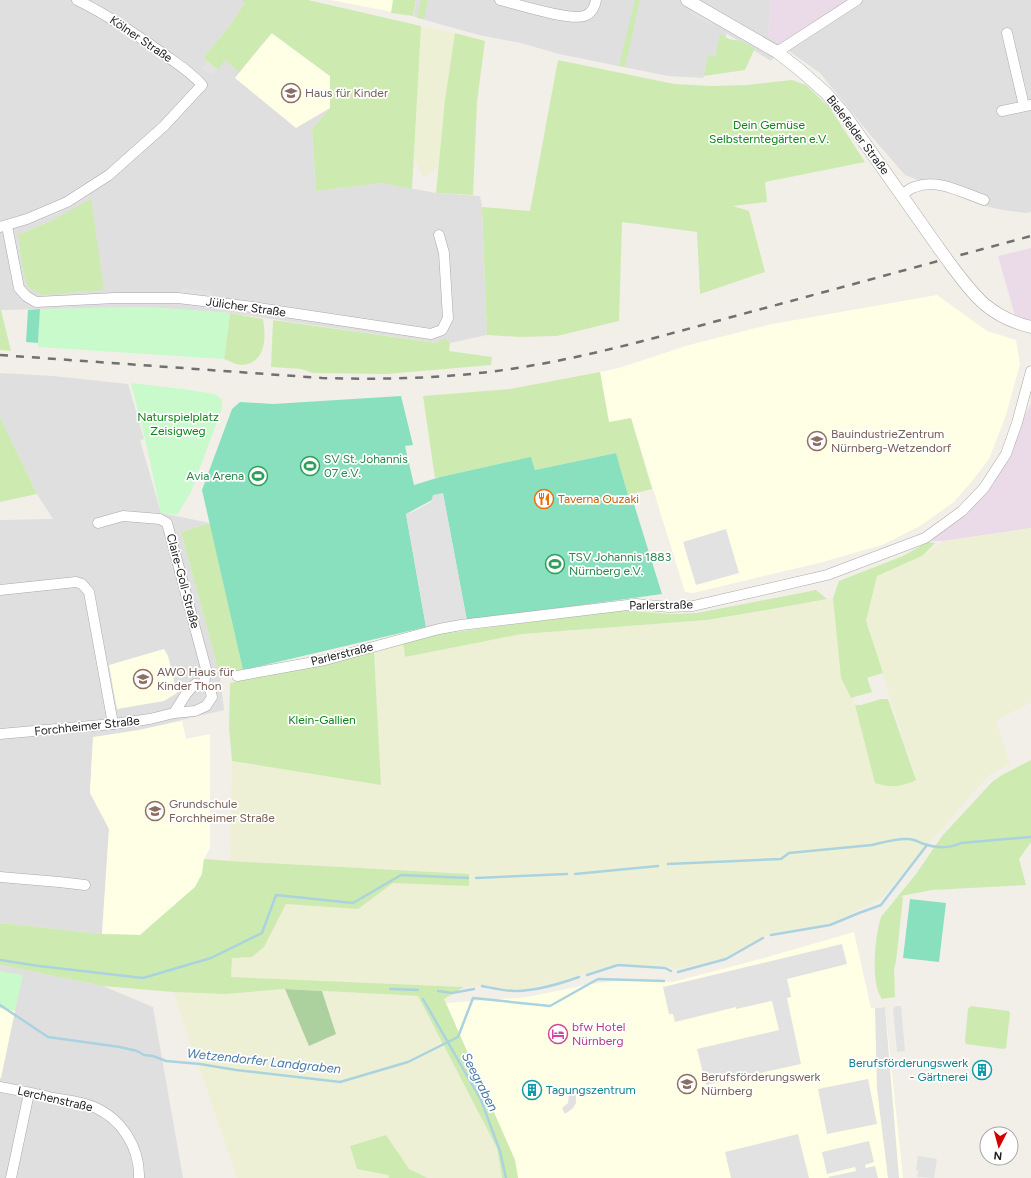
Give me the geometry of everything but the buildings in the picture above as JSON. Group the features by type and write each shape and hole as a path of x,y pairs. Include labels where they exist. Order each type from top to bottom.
{"street":[{"name":"Kölner Straße","path":"3,226 27,219 66,202 109,175 164,126 202,85 192,74 130,31 77,0"},
{"path":"500,0 572,18 586,16 591,11 596,0"},
{"name":"Bielefelder Straße","path":"687,0 777,52 817,84 835,103 972,292 989,308 1006,318 1031,327"},
{"path":"777,52 853,1"},
{"path":"1002,111 1028,105 1007,33"},
{"path":"902,195 914,187 929,185 946,186 984,200"},
{"name":"Jülicher Straße","path":"3,226 19,288 26,296 36,302 115,298 178,298 238,305 432,334 442,330 448,318 444,253 439,235"},
{"name":"Parlerstraße","path":"237,676 325,660 439,629 461,625 636,604 669,607 693,606 827,575 925,538 962,511 984,488 1006,454 1017,423 1031,371"},
{"name":"Claire-Goll-Straße","path":"98,523 123,516 160,519 167,523 206,669 204,685"},
{"path":"0,590 76,582 86,587 114,724"},
{"path":"174,713 186,694 195,684 204,685"},
{"name":"Forchheimer Straße","path":"0,734 114,724 150,719 174,713 195,711 206,706 212,697 210,689 204,685"},
{"path":"0,877 85,885"},
{"name":"Lerchenstraße","path":"0,1087 76,1102 104,1112 121,1126 134,1148 138,1161 139,1178"},
{"path":"11,1178 29,1093"}],"shaded area":[{"path":"0,0 242,0 246,2 228,28 203,58 217,70 225,60 271,33 330,76 330,108 312,129 316,191 382,183 436,193 480,196 482,207 487,335 450,343 445,339 437,343 230,313 148,307 0,310","holes":["55,219 22,266 18,235"]},
{"path":"331,0 416,0 413,16"},
{"path":"416,0 771,0 768,36 860,0 1031,0 1031,212 1026,213 1003,210 980,205 905,175 820,73 782,46 771,61 727,34 703,78 668,76 559,54 521,43 479,35 425,20 413,16"},
{"path":"771,0 860,0 782,46 768,36"},
{"path":"692,8 713,20 710,25 689,13"},
{"path":"421,26 455,33 445,100 438,168 423,177 413,155"},
{"name":"Haus für Kinder","path":"271,33 330,76 330,108 296,128 235,78"},
{"path":"207,62 217,70 211,76 201,68"},
{"path":"89,194 89,197 64,211 38,223 35,221"},
{"path":"1031,248 1031,328 1015,316 998,256"},
{"path":"181,288 211,291 211,300 180,297"},
{"name":"BauindustrieZentrum Nürnberg-Wetzendorf","path":"937,295 987,331 1016,340 1020,364 1006,415 989,459 972,481 954,502 920,526 882,545 819,563 693,593 685,592 631,418 609,423 600,372 619,368 689,345 772,324"},
{"path":"0,373 53,376 128,384 144,439 140,440 161,513 210,523 181,532 220,676 224,710 139,730 93,738 90,792 109,829 102,934 0,923 0,520 53,519 37,494 0,417"},
{"path":"1031,403 1031,528 944,541 928,541 993,485"},
{"path":"443,493 467,621 426,627 406,514 431,502 433,495"},
{"path":"1031,528 1031,702 996,721 1010,764 988,776 881,899 831,923 773,933 764,936 724,958 677,969 664,966 627,965 618,963 561,981 524,989 512,990 483,985 464,987 231,977 232,958 252,957 264,947 286,904 358,909 393,883 469,885 468,874 230,861 232,761 381,784 374,651 403,643 404,657 522,634 707,620 833,598 841,678 855,705 875,783 907,785 916,780 866,621 877,576 922,556 944,541"},
{"path":"726,529 739,573 696,585 683,542"},
{"name":"AWO Haus für Kinder Thon","path":"164,649 168,656 177,693 164,701 117,709 109,665"},
{"name":"Grundschule Forchheimer Straße","path":"182,721 186,739 210,734 210,848 204,859 202,874 195,887 140,935 102,934 109,829 90,793 93,737 139,730"},
{"name":"Berufsförderungswerk Nürnberg","path":"854,932 871,1008 885,1007 903,1178 518,1178 515,1160 446,1003 527,997 591,984 632,979 673,982"},
{"path":"842,944 847,964 787,979 791,997 787,998 801,1064 706,1085 697,1049 779,1030 772,1001 736,1009 736,1007 675,1022 673,1014 669,1014 663,987"},
{"path":"0,965 103,986 153,1007 183,1178 0,1178"},
{"path":"285,989 309,1046 335,1034 322,991 418,996 497,1148 502,1178 428,1178 409,1170 386,1135 350,1146 357,1169 388,1175 389,1178 237,1178 173,992 225,994"},
{"path":"896,1006 901,1006 905,1051 897,1052 893,1009"},
{"path":"885,1007 899,1178 888,1178 877,1089 875,1008"},
{"path":"0,1008 15,1011 1,1078 0,1078"},
{"path":"868,1079 877,1124 827,1134 818,1089"},
{"path":"576,1094 576,1103 573,1108 565,1114 562,1108 568,1103 569,1095"},
{"path":"798,1134 809,1178 731,1178 725,1152"},
{"path":"869,1141 874,1162 865,1165 866,1168 875,1166 878,1178 828,1177 856,1171 855,1167 827,1174 822,1152"},
{"path":"918,1156 937,1159 934,1178 917,1177 918,1171 916,1171"}],"green space":[{"path":"242,0 308,0 421,26 412,189 382,183 316,191 312,129 330,108 330,76 272,33 239,72 225,60 218,70 203,58 228,28 245,3"},
{"path":"393,0 416,0 413,16 391,13"},
{"path":"421,0 428,0 424,19 417,18"},
{"path":"635,0 640,0 625,67 619,66"},
{"path":"455,33 485,41 477,102 473,195 436,193 445,100"},
{"path":"720,34 729,39 741,41 755,48 745,70 704,76 708,55 715,57"},
{"name":"Dein Gemüse Selbsterntegärten e.V.","path":"558,60 674,84 712,86 747,85 792,80 806,85 830,108 865,162 765,182 767,202 733,206 749,211 765,272 700,294 697,232 622,222 619,321 557,336 520,337 487,335 482,207 530,211"},
{"path":"91,199 104,290 43,295 28,288 22,266 18,235 55,219"},
{"path":"148,307 230,313 224,359 38,347 40,309"},
{"path":"40,309 38,343 26,342 28,310"},
{"path":"1,310 11,351 0,350"},
{"path":"230,313 263,319 263,348 256,359 250,363 240,365 224,359"},
{"path":"273,320 437,343 445,338 450,343 449,351 492,357 491,365 387,374 313,373 301,369 271,367"},
{"path":"600,372 609,422 631,418 652,489 628,495 616,453 535,470 531,457 435,478 423,396 510,389"},
{"name":"Naturspielplatz Zeisigweg","path":"131,383 215,394 222,400 222,408 191,492 177,515 161,513 145,438"},
{"name":"TSV Johannis 1883 Nürnberg e.V.","path":"401,396 413,445 405,446 414,485 440,477 530,457 535,470 616,453 628,495 633,501 662,594 467,621 443,494 406,514 426,627 243,670 202,490 232,409 240,402 273,404"},
{"path":"0,417 37,494 0,502"},
{"path":"210,523 243,670 220,676 181,532"},
{"path":"928,542 935,543 922,556 877,576 866,621 883,673 867,678 872,692 851,698 841,678 833,598 839,581 903,556"},
{"path":"816,590 827,599 707,620 522,634 405,657 403,643 440,634 623,610 671,614 697,613"},
{"name":"Klein-Gallien","path":"374,651 381,785 232,761 229,727 230,683"},
{"path":"881,699 888,699 916,780 906,784 891,786 875,783 855,705 861,705"},
{"path":"1031,760 1031,842 1019,859 1026,885 932,890 901,896 903,897 894,969 895,997 882,999 878,992 875,971 877,935 881,917 916,874 942,836 992,782"},
{"path":"204,859 469,874 469,886 393,883 358,909 286,904 264,947 252,957 232,958 231,977 464,987 444,999 515,1160 518,1178 502,1178 497,1148 418,996 285,989 225,994 173,992 103,986 0,965 0,923 102,934 140,935 195,887 202,874"},
{"path":"910,899 946,903 939,962 903,958"},
{"path":"0,971 23,975 15,1011 0,1008"},
{"path":"285,989 322,991 336,1034 309,1046"},
{"path":"971,1006 1009,1011 1010,1014 1006,1048 1003,1049 966,1044 965,1040 968,1009"},
{"path":"386,1135 409,1169 428,1178 389,1178 388,1175 357,1169 350,1146"}],"waterway":[{"name":"Wetzendorfer Landgraben","path":"668,864 781,859 789,853 872,845 899,839 911,839 929,845 942,847 961,843 1031,837"},
{"path":"771,935 830,925 881,905 927,845"},
{"name":"Wetzendorfer Landgraben","path":"575,874 658,866"},
{"name":"Wetzendorfer Landgraben","path":"476,878 567,874"},
{"name":"Wetzendorfer Landgraben","path":"0,960 143,978 211,958 262,933 276,895 353,903 401,875 468,878"},
{"path":"678,972 726,959 763,938"},
{"path":"587,975 618,965 665,968 671,971"},
{"path":"482,986 523,991 548,987 579,977"},
{"name":"Wetzendorfer Landgraben","path":"0,1005 48,1037 120,1047 166,1061 340,1082 408,1062 458,1037 473,998 550,1006 598,979 664,981"},
{"path":"390,989 418,990"},
{"path":"438,991 452,993 474,989"},
{"name":"Seegraben","path":"423,999 481,1100 500,1151 506,1178"}],"railway":[{"path":"0,355 322,378 374,379 452,376 478,373 529,366 582,356 1031,236"}],"place":[{"name":"Haus für Kinder","path":"291,93"},
{"name":"BauindustrieZentrum Nürnberg-Wetzendorf","path":"817,441"},
{"name":"SV St. Johannis 07 e.V.","path":"310,466"},
{"name":"Avia Arena","path":"258,476"},
{"name":"Taverna Ouzaki","path":"544,499"},
{"name":"TSV Johannis 1883 Nürnberg e.V.","path":"555,564"},
{"name":"AWO Haus für Kinder Thon","path":"143,679"},
{"name":"Grundschule Forchheimer Straße","path":"155,811"},
{"name":"bfw Hotel Nürnberg","path":"558,1034"},
{"name":"Berufsförderungswerk - Gärtnerei","path":"982,1070"},
{"name":"Berufsförderungswerk Nürnberg","path":"687,1084"},
{"name":"Tagungszentrum","path":"532,1090"}]}
